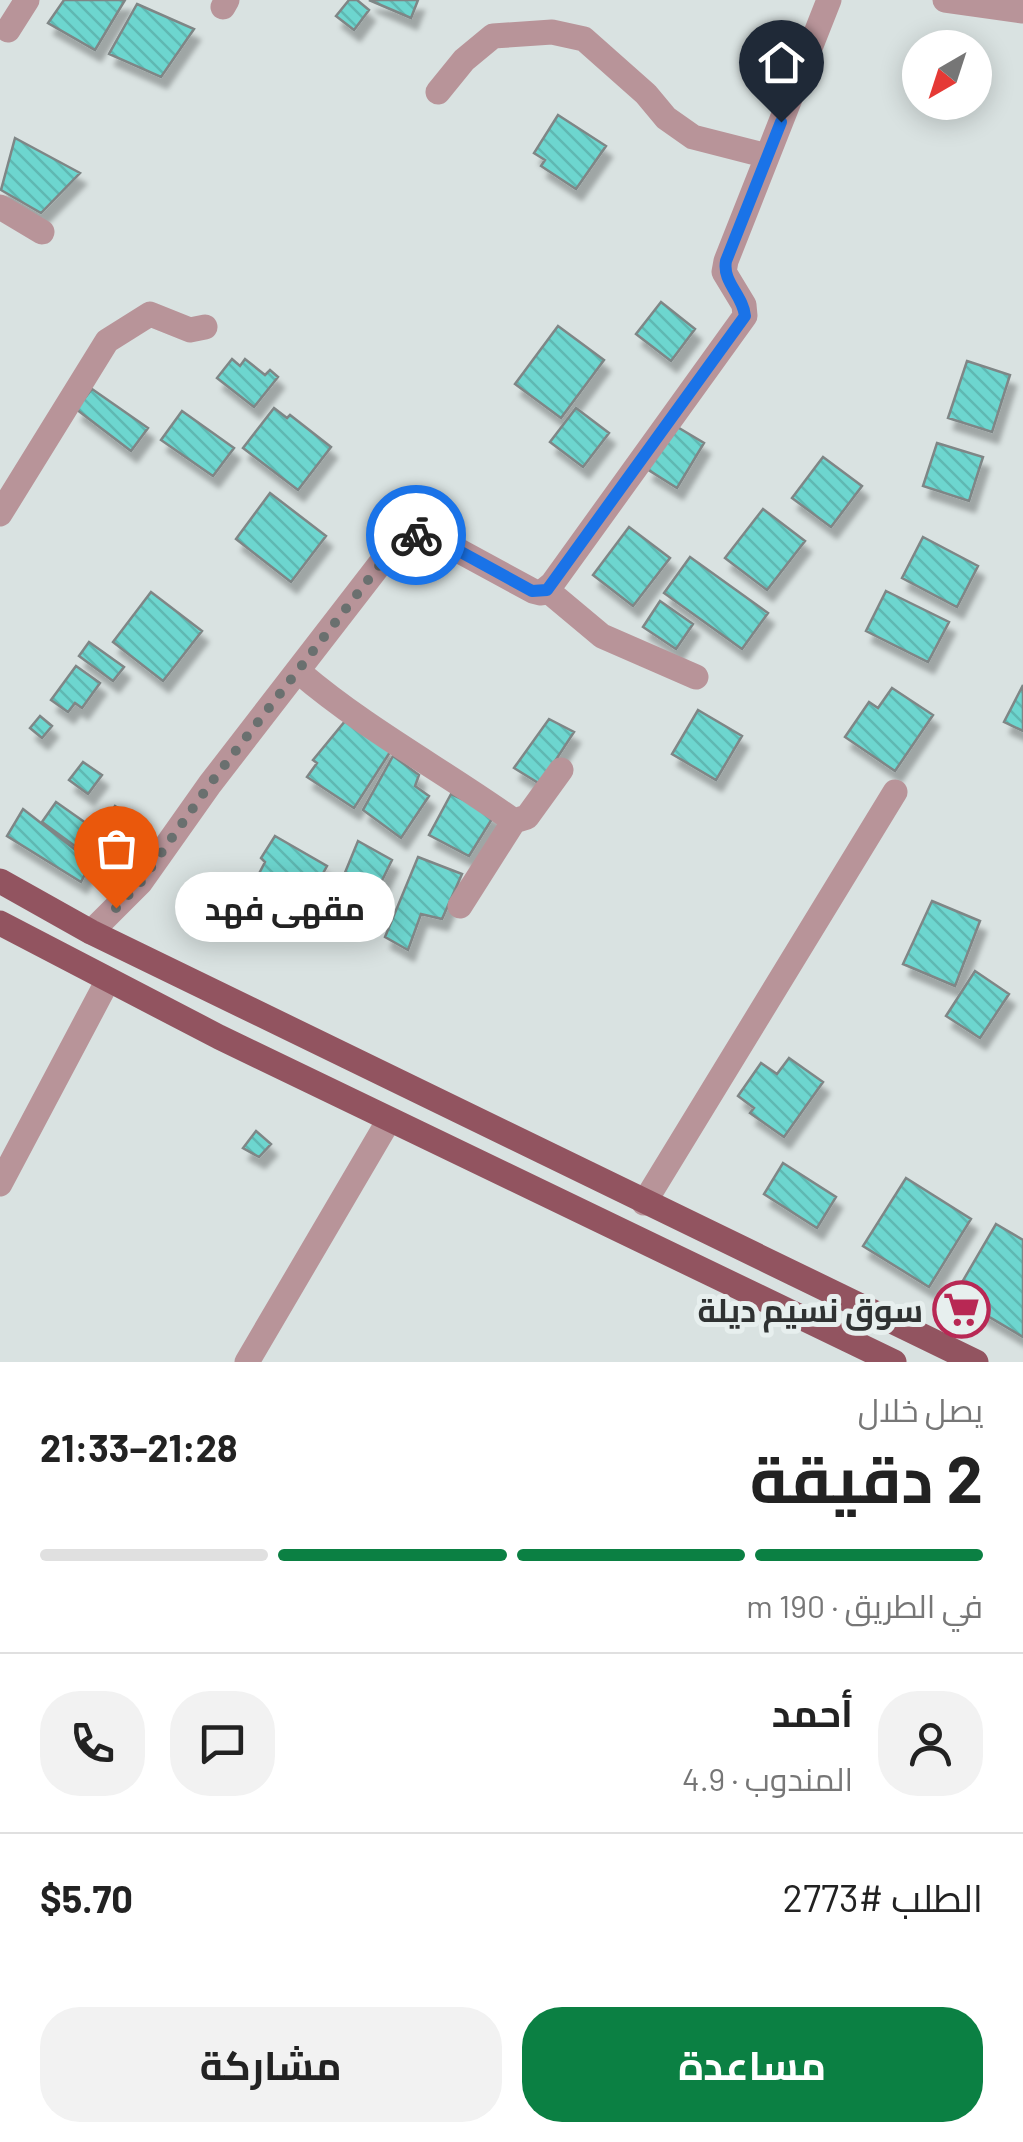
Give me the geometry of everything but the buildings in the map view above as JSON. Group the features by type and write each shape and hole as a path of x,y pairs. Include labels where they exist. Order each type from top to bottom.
{"main road":[{"path":"0,881 91,932 961,1359"},
{"path":"0,923 389,1120 894,1362"},
{"path":"503,1173 522,1144"}],"street":[{"path":"8,30 28,0"},
{"path":"547,590 745,316 744,305 724,272 829,0"},
{"path":"945,0 1023,10"},
{"path":"438,92 464,60 493,36 552,32 584,39 646,94 666,118 693,137 767,156"},
{"path":"0,206 42,232"},
{"path":"0,514 107,341 150,314 190,330 206,327"},
{"path":"91,932 140,883 210,784 390,552 410,536 428,534 532,591 547,590 602,636 696,677"},
{"path":"299,672 369,728 450,776 514,821"},
{"path":"460,906 514,821 526,816 561,770"},
{"path":"644,1202 896,792"},
{"path":"0,1184 108,980"},
{"path":"247,1362 389,1120"}],"way so far":[{"path":"116,908 140,883 164,844 398,542 416,535"}],"place":[{"name":"مقهى فهد","path":"116,908"},
{"name":"سوق نسيم ديلة","path":"962,1309"}],"route":[{"path":"416,535 428,534 532,591 547,590 745,316 744,305 724,272 726,261 781,122"}]}
